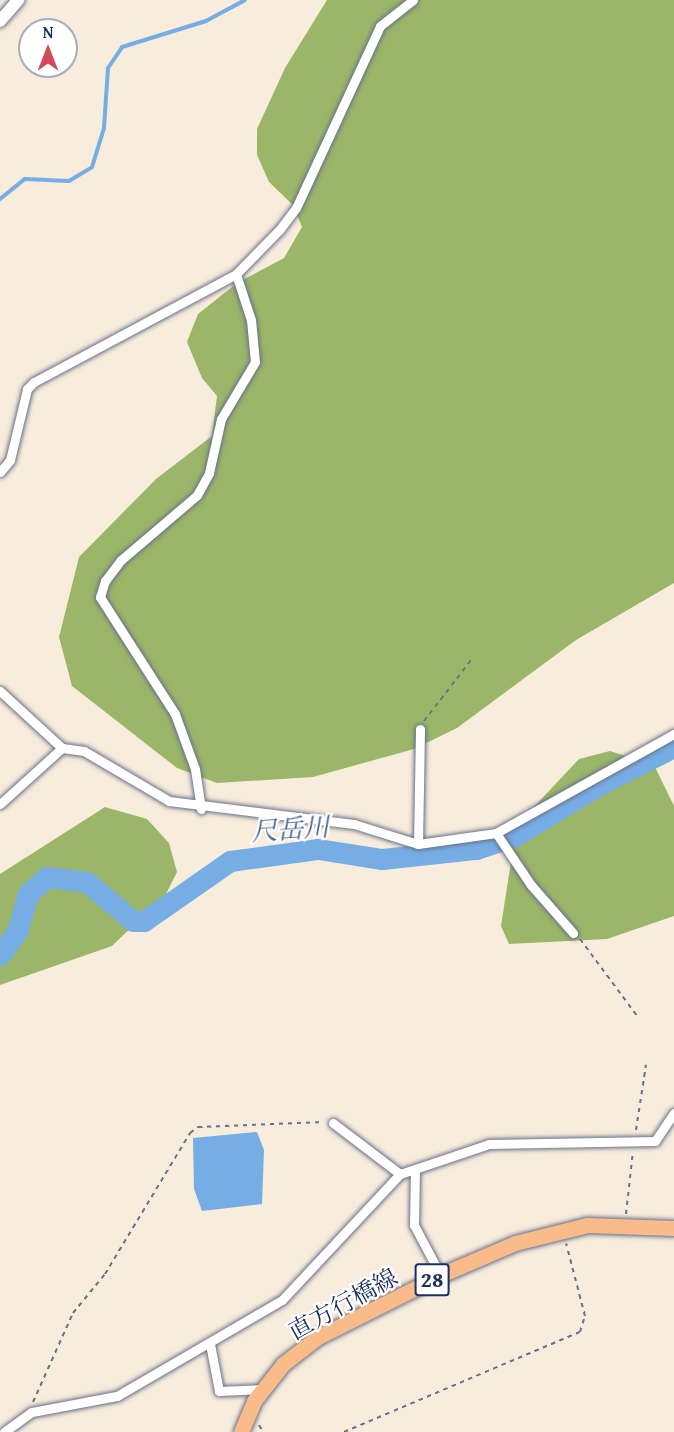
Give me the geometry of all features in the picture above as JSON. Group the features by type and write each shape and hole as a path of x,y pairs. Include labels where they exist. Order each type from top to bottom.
{"main road":[{"name":"直方行橋線","path":"241,1432 264,1389 283,1364 318,1337 441,1276 515,1243 563,1231 625,1222 674,1228"}],"street":[{"path":"0,21 18,0"},
{"path":"0,472 10,460 27,389 48,371 236,274 296,208 380,26 413,0"},
{"path":"201,809 195,769 176,714 100,597 105,581 122,560 197,495 209,473 221,419 255,362 251,320 236,274"},
{"path":"0,691 62,748 84,751 169,801 201,809 354,824 418,844 496,833 674,734"},
{"path":"418,844 422,725"},
{"path":"0,804 62,748"},
{"path":"496,833 531,885 575,935"},
{"path":"4,1432 32,1412 117,1396 210,1344 282,1300 400,1174 489,1144 655,1141 674,1113"},
{"path":"333,1123 400,1174"},
{"path":"415,1168 414,1225 441,1276"},
{"path":"210,1344 219,1391 264,1389"}],"path":[{"path":"422,725 471,660"},
{"path":"575,935 638,1017"},
{"path":"625,1222 634,1140 646,1065"},
{"path":"32,1412 73,1313 105,1274 190,1133 198,1127 333,1123"},
{"path":"344,1432 580,1332 585,1316 563,1231"}],"green space":[{"path":"327,0 674,0 674,583 576,640 457,728 414,749 313,777 217,783 177,768 72,686 59,637 79,557 156,479 212,436 217,396 202,378 187,342 198,314 237,283 284,258 302,227 293,205 269,182 257,155 257,129 285,68"},
{"path":"610,751 654,765 674,806 674,916 607,939 509,944 501,926 513,849 532,809 579,759"},
{"path":"105,807 147,819 169,843 177,872 166,894 112,946 0,985 0,874"}],"water":[{"path":"257,1132 264,1150 262,1204 202,1211 194,1189 193,1138"}],"waterway":[{"path":"0,199 25,179 69,181 92,167 104,128 108,68 122,47 206,21 245,0"},
{"name":"尺岳川","path":"0,955 17,932 28,894 47,877 87,882 133,921 144,921 230,861 318,849 382,859 476,849 515,836 597,786 674,747"}]}
